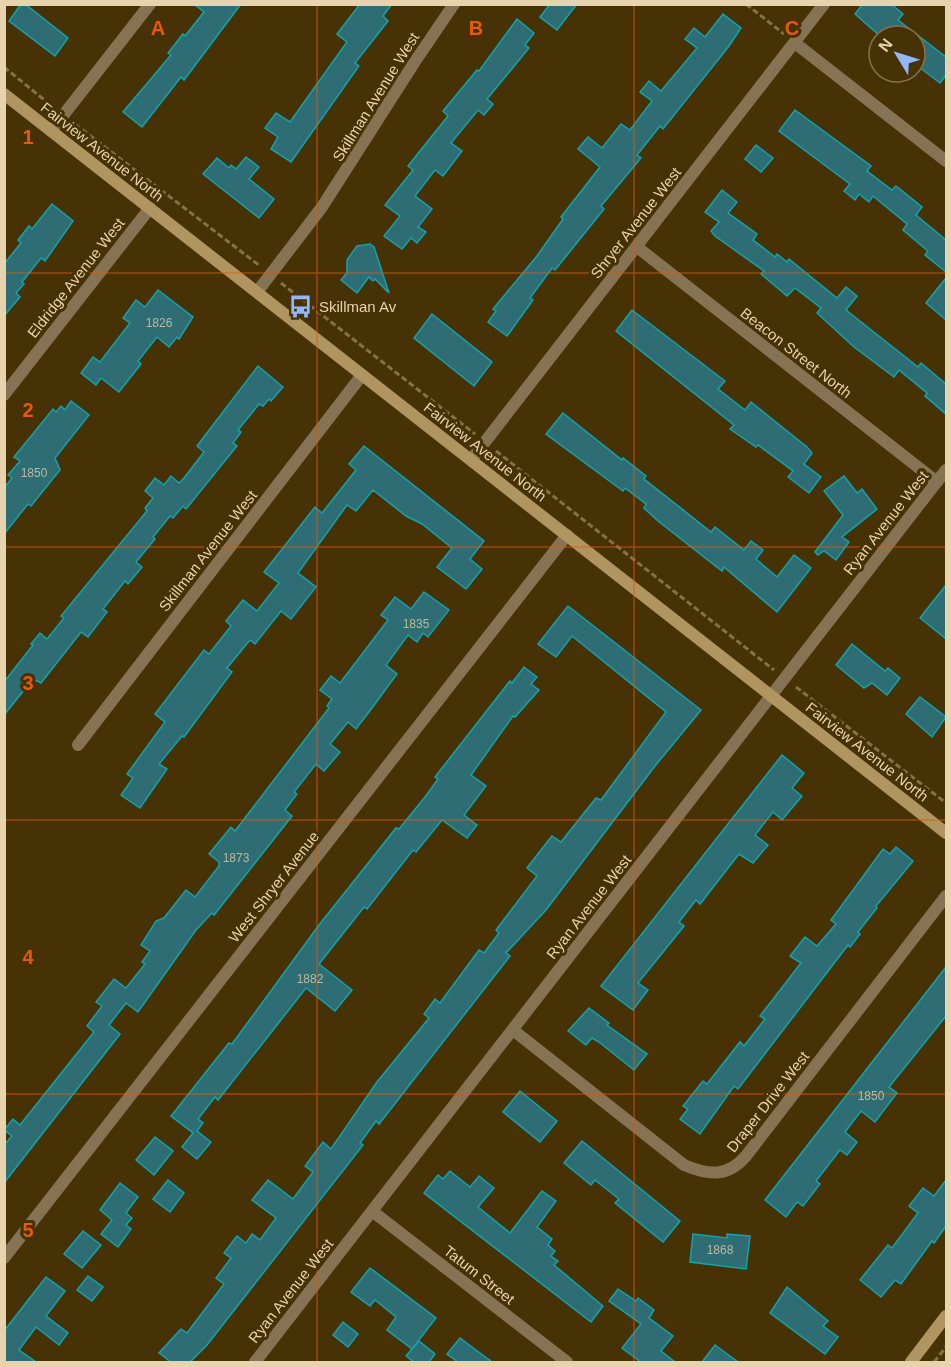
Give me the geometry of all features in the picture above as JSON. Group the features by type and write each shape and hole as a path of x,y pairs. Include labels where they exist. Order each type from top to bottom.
{"street":[{"path":"51,131 150,4"},
{"name":"Skillman Avenue West","path":"257,292 328,198 408,71 454,4"},
{"name":"Shryer Avenue West","path":"471,460 824,4"},
{"path":"795,43 946,161"},
{"name":"Fairview Avenue North","path":"4,94 946,833"},
{"name":"Eldridge Avenue West","path":"4,395 150,208"},
{"name":"Beacon Street North","path":"637,247 937,482"},
{"name":"Skillman Avenue West","path":"78,745 362,375"},
{"name":"Ryan Avenue West","path":"255,1362 946,470"},
{"name":"West Shryer Avenue","path":"4,1258 567,535"},
{"name":"Draper Drive West","path":"513,1030 684,1165 711,1174 724,1172 746,1156 946,896"},
{"name":"Tatum Street","path":"372,1211 567,1362"},
{"path":"910,1362 946,1316"}],"path":[{"path":"746,4 795,43"},
{"path":"934,1362 946,1347"}],"building":[{"path":"21,4 25,4 68,38 55,56 9,21"},
{"path":"194,4 241,4 184,80 181,77 142,127 123,112 171,55 168,53 183,34 185,36 204,12"},
{"path":"360,4 392,4 383,16 388,21 355,63 359,66 291,162 271,149 278,137 265,128 276,113 290,122 347,42 337,34"},
{"path":"550,4 577,4 557,30 540,17"},
{"path":"863,4 891,4 903,14 898,20 903,24 867,25 855,14"},
{"path":"723,14 741,28 729,46 663,129 660,126 637,155 641,158 601,206 604,209 555,270 552,268 530,298 533,300 507,336 488,322 496,311 493,309 537,256 563,219 561,217 600,167 578,149 588,137 602,148 621,124 630,130 652,101 640,92 649,81 661,91 697,48 685,39 694,28 705,37"},
{"path":"517,19 534,33 525,45 529,48 487,99 493,104 484,115 478,110 451,143 462,151 443,176 435,170 415,196 432,209 418,227 426,232 417,243 411,238 402,249 384,236 400,216 385,205 413,170 408,166 448,116 443,111 477,70 479,71"},
{"path":"927,42 946,57 946,75 940,83 927,73"},
{"path":"795,110 871,166 867,171 892,190 896,186 922,207 916,215 946,240 946,272 925,255 928,251 903,230 907,224 873,196 869,202 859,194 855,200 844,191 850,184 779,131"},
{"path":"756,145 773,158 761,172 745,159"},
{"path":"246,157 259,167 249,179 274,199 259,218 203,174 217,158 229,168 231,165 236,169"},
{"path":"722,190 737,202 728,213 757,234 753,240 775,257 777,254 787,262 789,259 837,298 846,287 857,296 846,310 918,367 921,363 946,384 946,414 925,396 927,393 899,370 894,377 854,347 817,313 821,308 795,288 787,296 761,274 764,271 715,236 711,231 719,222 705,212"},
{"path":"52,204 73,221 45,261 41,258 22,282 24,284 16,293 20,297 4,316 4,264 21,243 18,240 29,226 32,229"},
{"path":"370,244 374,247 389,293 375,279 373,281 369,277 357,293 341,280 347,273 347,260 357,246"},
{"path":"946,278 946,320 926,303"},
{"path":"158,290 193,317 179,339 177,337 169,347 157,337 138,361 141,364 119,392 101,378 96,385 81,373 93,357 100,362 130,323 123,318 136,300 145,307"},
{"path":"632,310 725,381 718,389 745,410 751,402 807,447 812,453 804,464 821,477 809,493 788,477 793,471 758,445 756,447 730,429 734,425 616,331"},
{"path":"432,314 492,362 474,386 414,338"},
{"path":"258,366 283,387 271,401 269,399 263,406 259,404 238,430 241,432 233,443 237,446 186,509 183,506 173,518 170,516 153,537 155,539 136,562 142,567 128,584 125,581 103,609 107,612 88,637 81,632 41,683 33,679 4,715 4,682 33,645 31,644 40,633 47,639 64,618 61,616 147,511 145,508 153,498 145,491 155,478 164,485 171,476 179,483 184,478 204,452 197,446"},
{"path":"71,401 89,415 55,458 60,470 31,506 28,504 4,534 4,488 12,478 8,475 20,461 14,457 53,409 56,412 61,406 65,410"},
{"path":"563,413 646,476 644,479 711,532 715,527 744,550 751,541 763,550 756,559 777,577 794,555 811,568 777,612 724,567 722,571 658,521 644,508 646,504 625,488 623,491 546,434"},
{"path":"364,446 484,541 470,559 482,569 466,589 437,567 452,548 422,524 406,516 373,490 356,511 347,505 298,573 316,587 291,619 281,611 255,644 250,640 227,668 232,672 184,737 182,736 159,764 167,769 140,808 121,795 133,778 127,774 165,722 155,714 204,650 209,654 231,626 226,621 243,600 257,611 279,583 264,572 315,507 322,513 356,470 349,464"},
{"path":"844,476 857,493 862,489 877,509 842,537 849,542 836,560 824,551 818,555 815,552 843,515 824,491"},
{"path":"946,585 946,639 920,618"},
{"path":"424,592 449,610 428,637 423,633 417,642 408,635 386,665 397,674 356,729 348,722 330,744 340,752 324,771 316,764 294,792 297,794 285,810 292,816 214,915 212,913 196,930 138,1012 126,1003 109,1025 120,1034 4,1183 4,1145 12,1136 4,1130 13,1119 20,1125 94,1032 87,1026 102,1006 96,1002 114,979 126,988 145,964 142,962 150,951 141,945 156,921 164,918 186,890 195,897 219,866 219,862 209,854 231,827 235,831 329,708 327,706 332,699 320,690 331,676 340,683 388,620 381,615 395,597 411,609"},
{"path":"568,606 701,710 655,766 546,910 506,953 510,956 379,1124 376,1121 360,1143 363,1145 207,1345 190,1362 171,1362 159,1353 181,1329 187,1333 224,1284 216,1278 231,1258 224,1253 237,1236 246,1243 252,1234 260,1240 276,1218 252,1200 268,1180 293,1199 313,1172 305,1166 323,1142 331,1149 377,1082 429,1018 424,1014 435,999 440,1003 479,950 484,953 499,933 496,930 537,876 527,868 552,836 561,842 596,798 601,800 666,712 572,636 556,657 538,644"},
{"path":"852,644 885,671 888,668 900,678 887,695 872,683 864,688 836,665"},
{"path":"524,667 537,677 531,684 539,690 515,717 513,716 471,775 486,786 464,815 477,825 467,838 442,820 416,852 413,850 367,909 364,907 319,964 352,990 335,1011 306,988 218,1100 215,1097 198,1119 203,1123 197,1131 211,1142 197,1159 182,1147 193,1133 171,1116 229,1043 232,1044 319,925 396,828 399,829 425,797 438,779 435,777 510,681 512,683"},
{"path":"920,697 946,717 932,737 906,714"},
{"path":"782,755 804,773 792,788 802,796 782,820 773,812 755,835 768,845 753,863 739,854 700,904 696,900 679,922 684,926 638,983 648,990 633,1010 601,986"},
{"path":"896,847 913,861 876,906 877,908 858,932 860,934 850,947 848,945 738,1089 734,1086 700,1134 680,1119 688,1109 683,1106 703,1081 707,1084 740,1042 744,1046 765,1019 760,1016 801,963 790,956 805,937 817,946 836,924 831,920 883,849 890,854"},
{"path":"946,967 946,1016 889,1087 897,1093 875,1122 861,1111 845,1132 857,1142 847,1155 840,1150 816,1181 820,1184 803,1206 797,1202 786,1217 765,1200"},
{"path":"589,1008 609,1023 607,1025 647,1054 634,1070 599,1042 592,1038 586,1045 568,1031"},
{"path":"520,1091 557,1121 540,1142 503,1112"},
{"path":"155,1137 173,1151 154,1175 136,1160"},
{"path":"582,1141 680,1221 663,1242 615,1203 619,1199 595,1180 591,1185 564,1163"},
{"path":"450,1171 470,1187 479,1176 494,1188 478,1207 510,1233 542,1191 556,1201 537,1227 552,1239 548,1245 555,1251 551,1256 558,1261 554,1265 603,1306 591,1322 424,1193 438,1175 443,1179"},
{"path":"168,1180 184,1193 170,1212 153,1199"},
{"path":"946,1180 946,1226 934,1243 932,1241 901,1284 895,1280 881,1297 860,1280 888,1245 892,1248 918,1213 909,1206 923,1188 934,1196"},
{"path":"120,1183 138,1197 126,1213 132,1218 126,1225 131,1229 118,1247 101,1234 112,1220 100,1210"},
{"path":"83,1231 101,1245 82,1268 64,1254"},
{"path":"693,1234 727,1238 727,1234 750,1236 746,1269 690,1262"},
{"path":"370,1268 436,1318 412,1349 387,1330 396,1317 375,1300 370,1306 351,1292"},
{"path":"88,1276 103,1287 92,1301 77,1290"},
{"path":"46,1277 65,1291 46,1316 68,1333 59,1345 36,1327 19,1350 36,1362 4,1362 4,1331"},
{"path":"787,1287 828,1321 823,1326 838,1337 825,1354 770,1313"},
{"path":"618,1289 636,1301 638,1298 654,1310 649,1318 673,1336 661,1351 675,1362 641,1362 622,1348 641,1324 609,1301"},
{"path":"343,1322 358,1334 348,1347 333,1335"},
{"path":"460,1338 492,1362 458,1362 447,1354"},
{"path":"419,1341 435,1354 429,1362 414,1362 406,1356"},
{"path":"715,1345 738,1362 702,1362"}],"place":[{"name":"Skillman Av","path":"301,307"}]}
